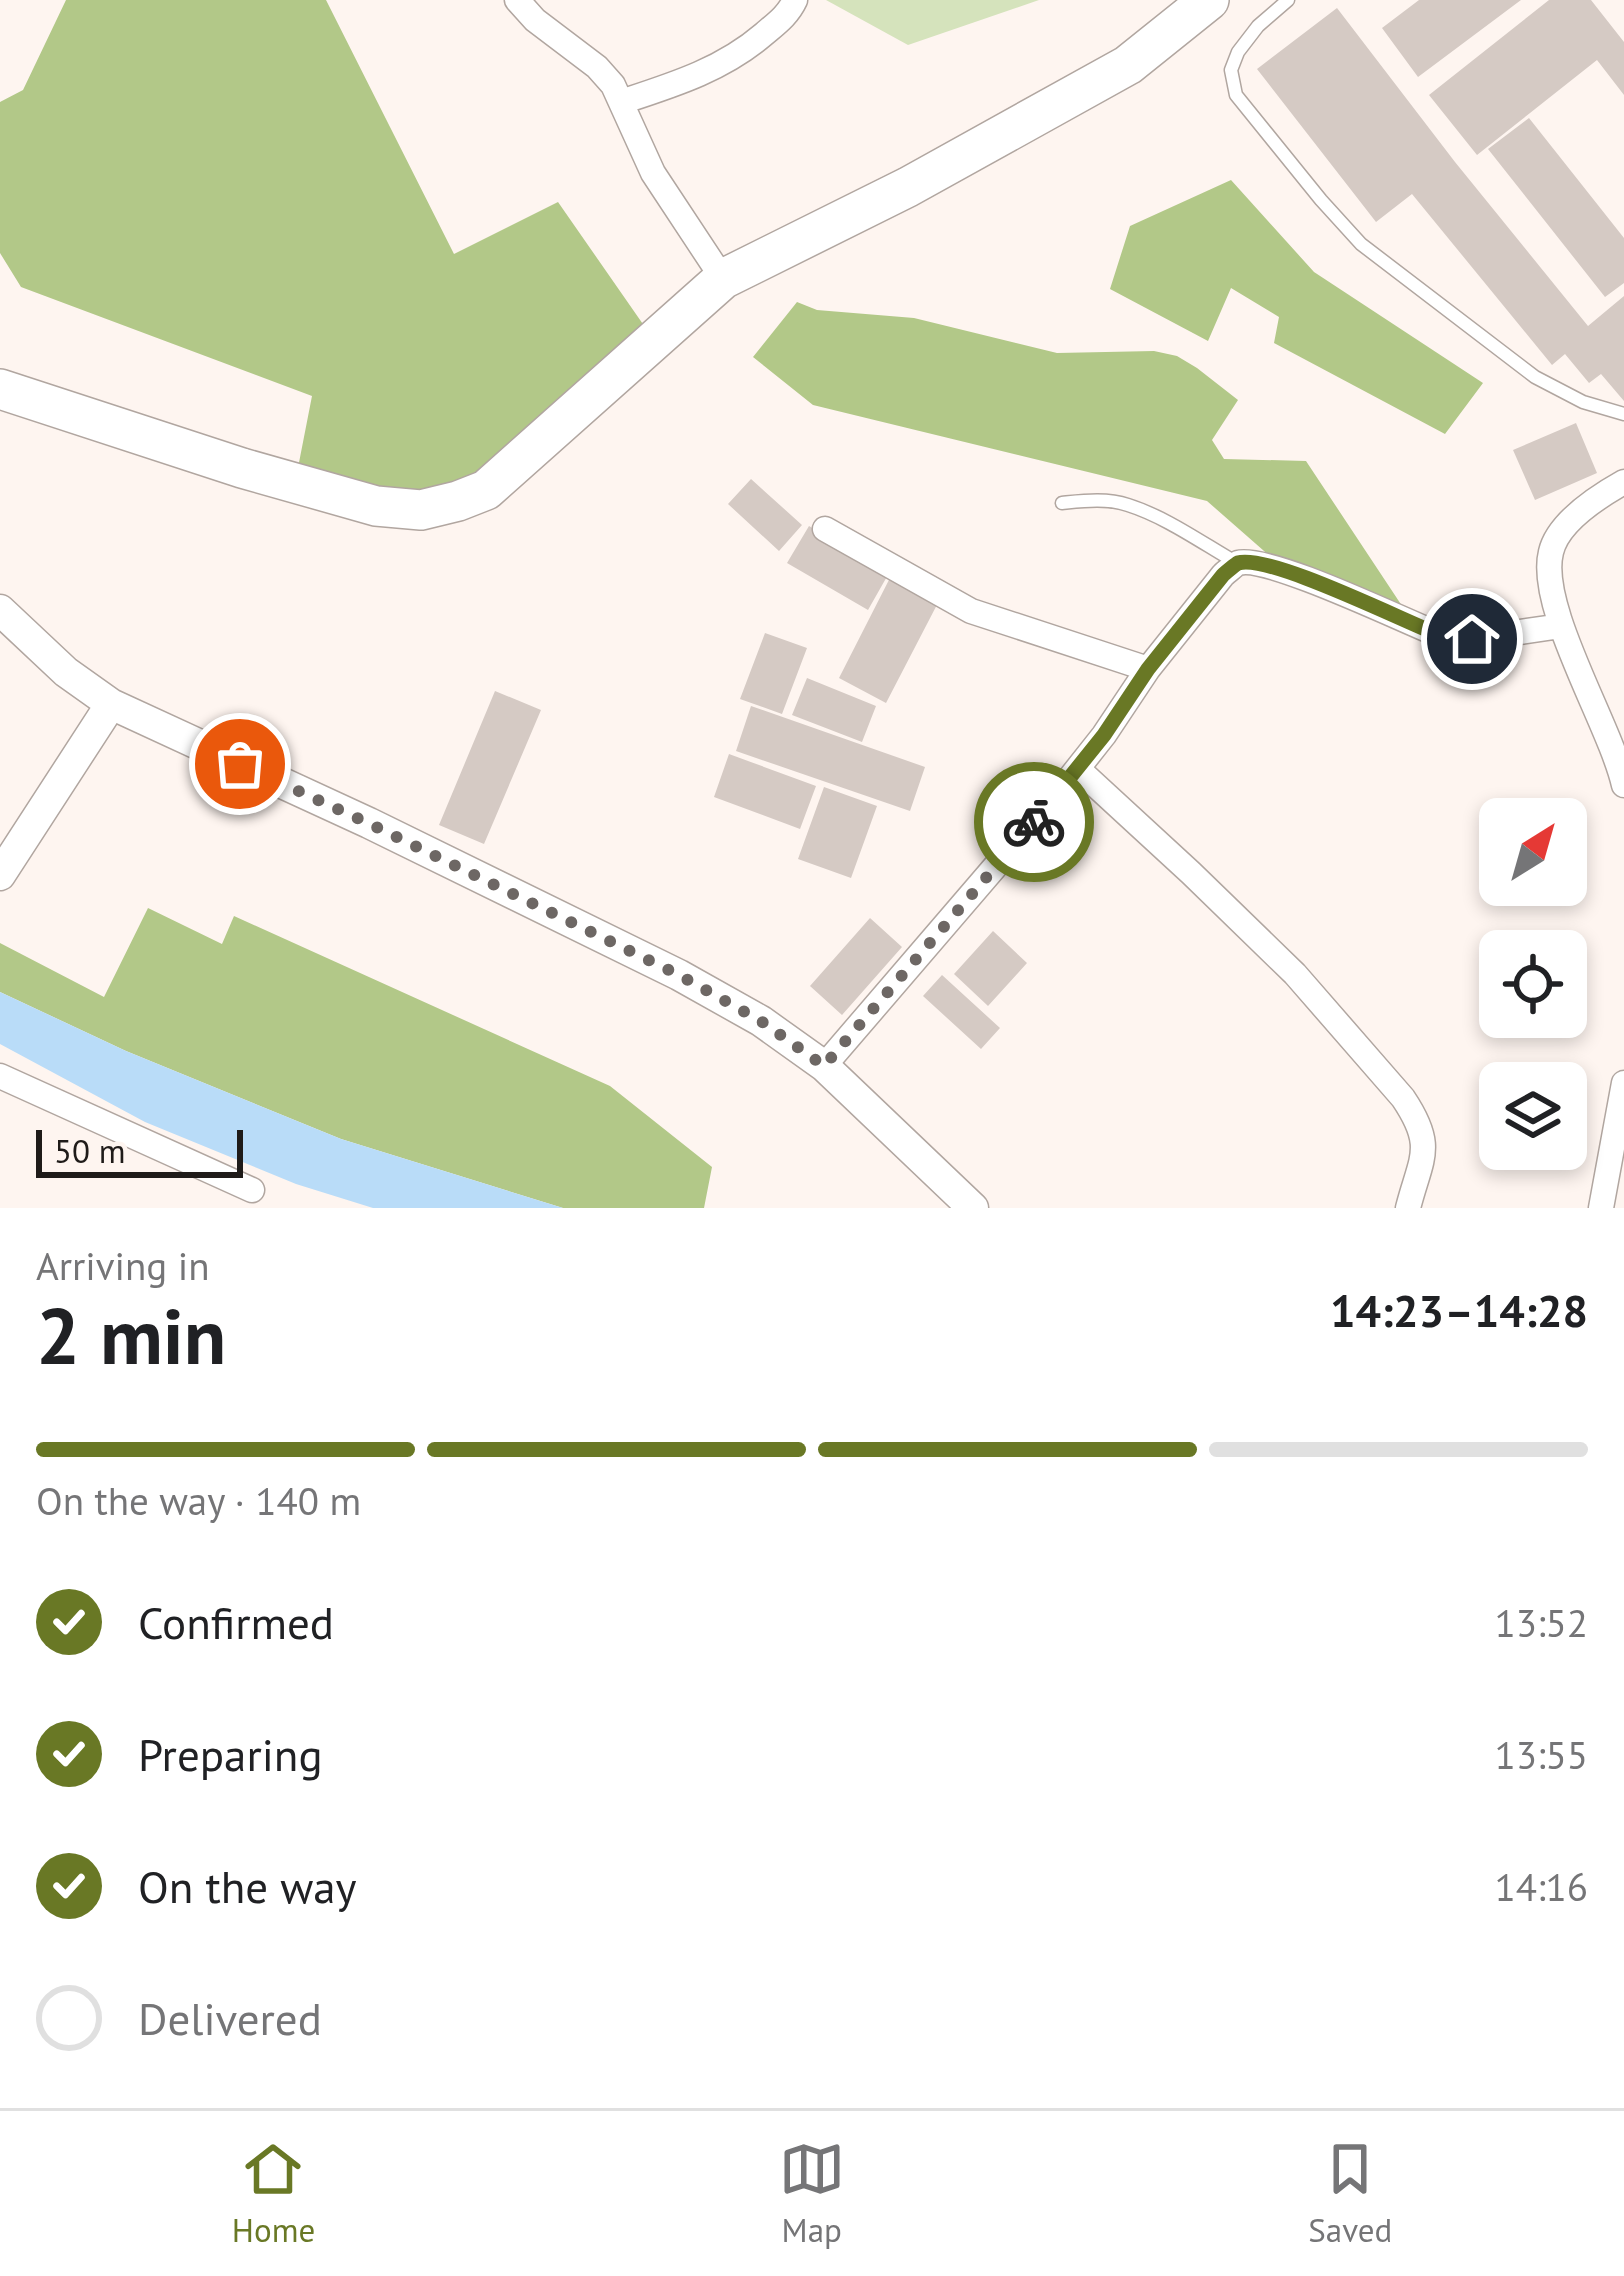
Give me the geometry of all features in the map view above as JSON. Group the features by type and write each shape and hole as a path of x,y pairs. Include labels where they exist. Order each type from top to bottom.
{"main road":[{"path":"0,389 376,506 421,510 458,501 487,490 723,279 908,187 1128,65 1209,0"}],"street":[{"path":"518,0 613,85 653,173 723,279"},
{"path":"621,103 706,74 745,51 788,14 795,0"},
{"path":"1624,482 1571,520 1551,550 1550,583 1561,626 1624,785"},
{"path":"825,529 971,611 1148,669"},
{"path":"824,1066 1078,769 1148,669 1237,563 1288,572 1447,638 1472,639 1561,626"},
{"path":"0,610 66,671 111,704 368,823 679,975 761,1021 824,1066 973,1208"},
{"path":"0,875 111,704"},
{"path":"1078,769 1294,974 1402,1098 1423,1137 1424,1159 1408,1208"},
{"path":"0,1076 252,1190"},
{"path":"1601,1208 1624,1082"}],"lane":[{"path":"1288,0 1258,26 1231,70 1236,94 1307,182 1361,244 1535,377 1582,402 1624,413"},
{"path":"1061,502 1126,504 1237,563"}],"green space":[{"path":"66,0 326,0 454,254 558,202 654,340 458,501 295,483 312,396 21,287 0,253 0,102 23,90"},
{"path":"826,0 1039,0 908,45"},
{"path":"1231,180 1314,272 1483,383 1445,434 1274,343 1279,317 1231,288 1208,341 1110,289 1130,226"},
{"path":"797,302 817,310 914,318 1057,353 1154,351 1177,356 1238,400 1212,440 1224,459 1306,461 1416,627 1288,572 1207,501 813,405 753,357"},
{"path":"148,908 222,944 234,916 610,1086 712,1167 704,1208 563,1208 341,1139 126,1051 0,992 0,943 104,997"}],"water":[{"path":"0,992 126,1051 341,1139 563,1208 373,1208 296,1184 145,1122 0,1044"}],"building":[{"path":"1419,0 1521,0 1418,77 1382,28"},
{"path":"1549,0 1591,0 1624,42 1624,95 1597,60 1477,155 1429,95"},
{"path":"1337,8 1588,326 1624,296 1624,401 1601,374 1589,383 1565,354 1552,365 1412,194 1376,222 1257,69"},
{"path":"1529,118 1624,238 1624,283 1605,297 1488,149"},
{"path":"1576,423 1597,473 1535,500 1513,450"},
{"path":"751,479 802,525 779,551 728,504"},
{"path":"809,526 889,573 868,610 787,563"},
{"path":"893,572 941,597 886,703 839,678"},
{"path":"765,633 807,648 782,714 740,699"},
{"path":"807,678 876,706 862,742 792,715"},
{"path":"495,691 541,710 484,844 439,825"},
{"path":"751,706 925,767 910,811 736,751"},
{"path":"729,754 816,786 800,829 714,797"},
{"path":"824,787 877,806 851,878 798,859"},
{"path":"870,918 902,947 842,1015 810,986"},
{"path":"993,931 1027,963 988,1006 954,974"},
{"path":"942,975 1000,1028 981,1049 923,996"}],"way so far":[{"path":"240,764 679,975 761,1021 824,1066 1034,822"}],"route":[{"path":"1034,822 1104,735 1148,669 1237,563 1288,572 1416,627 1447,638 1472,639"}]}
